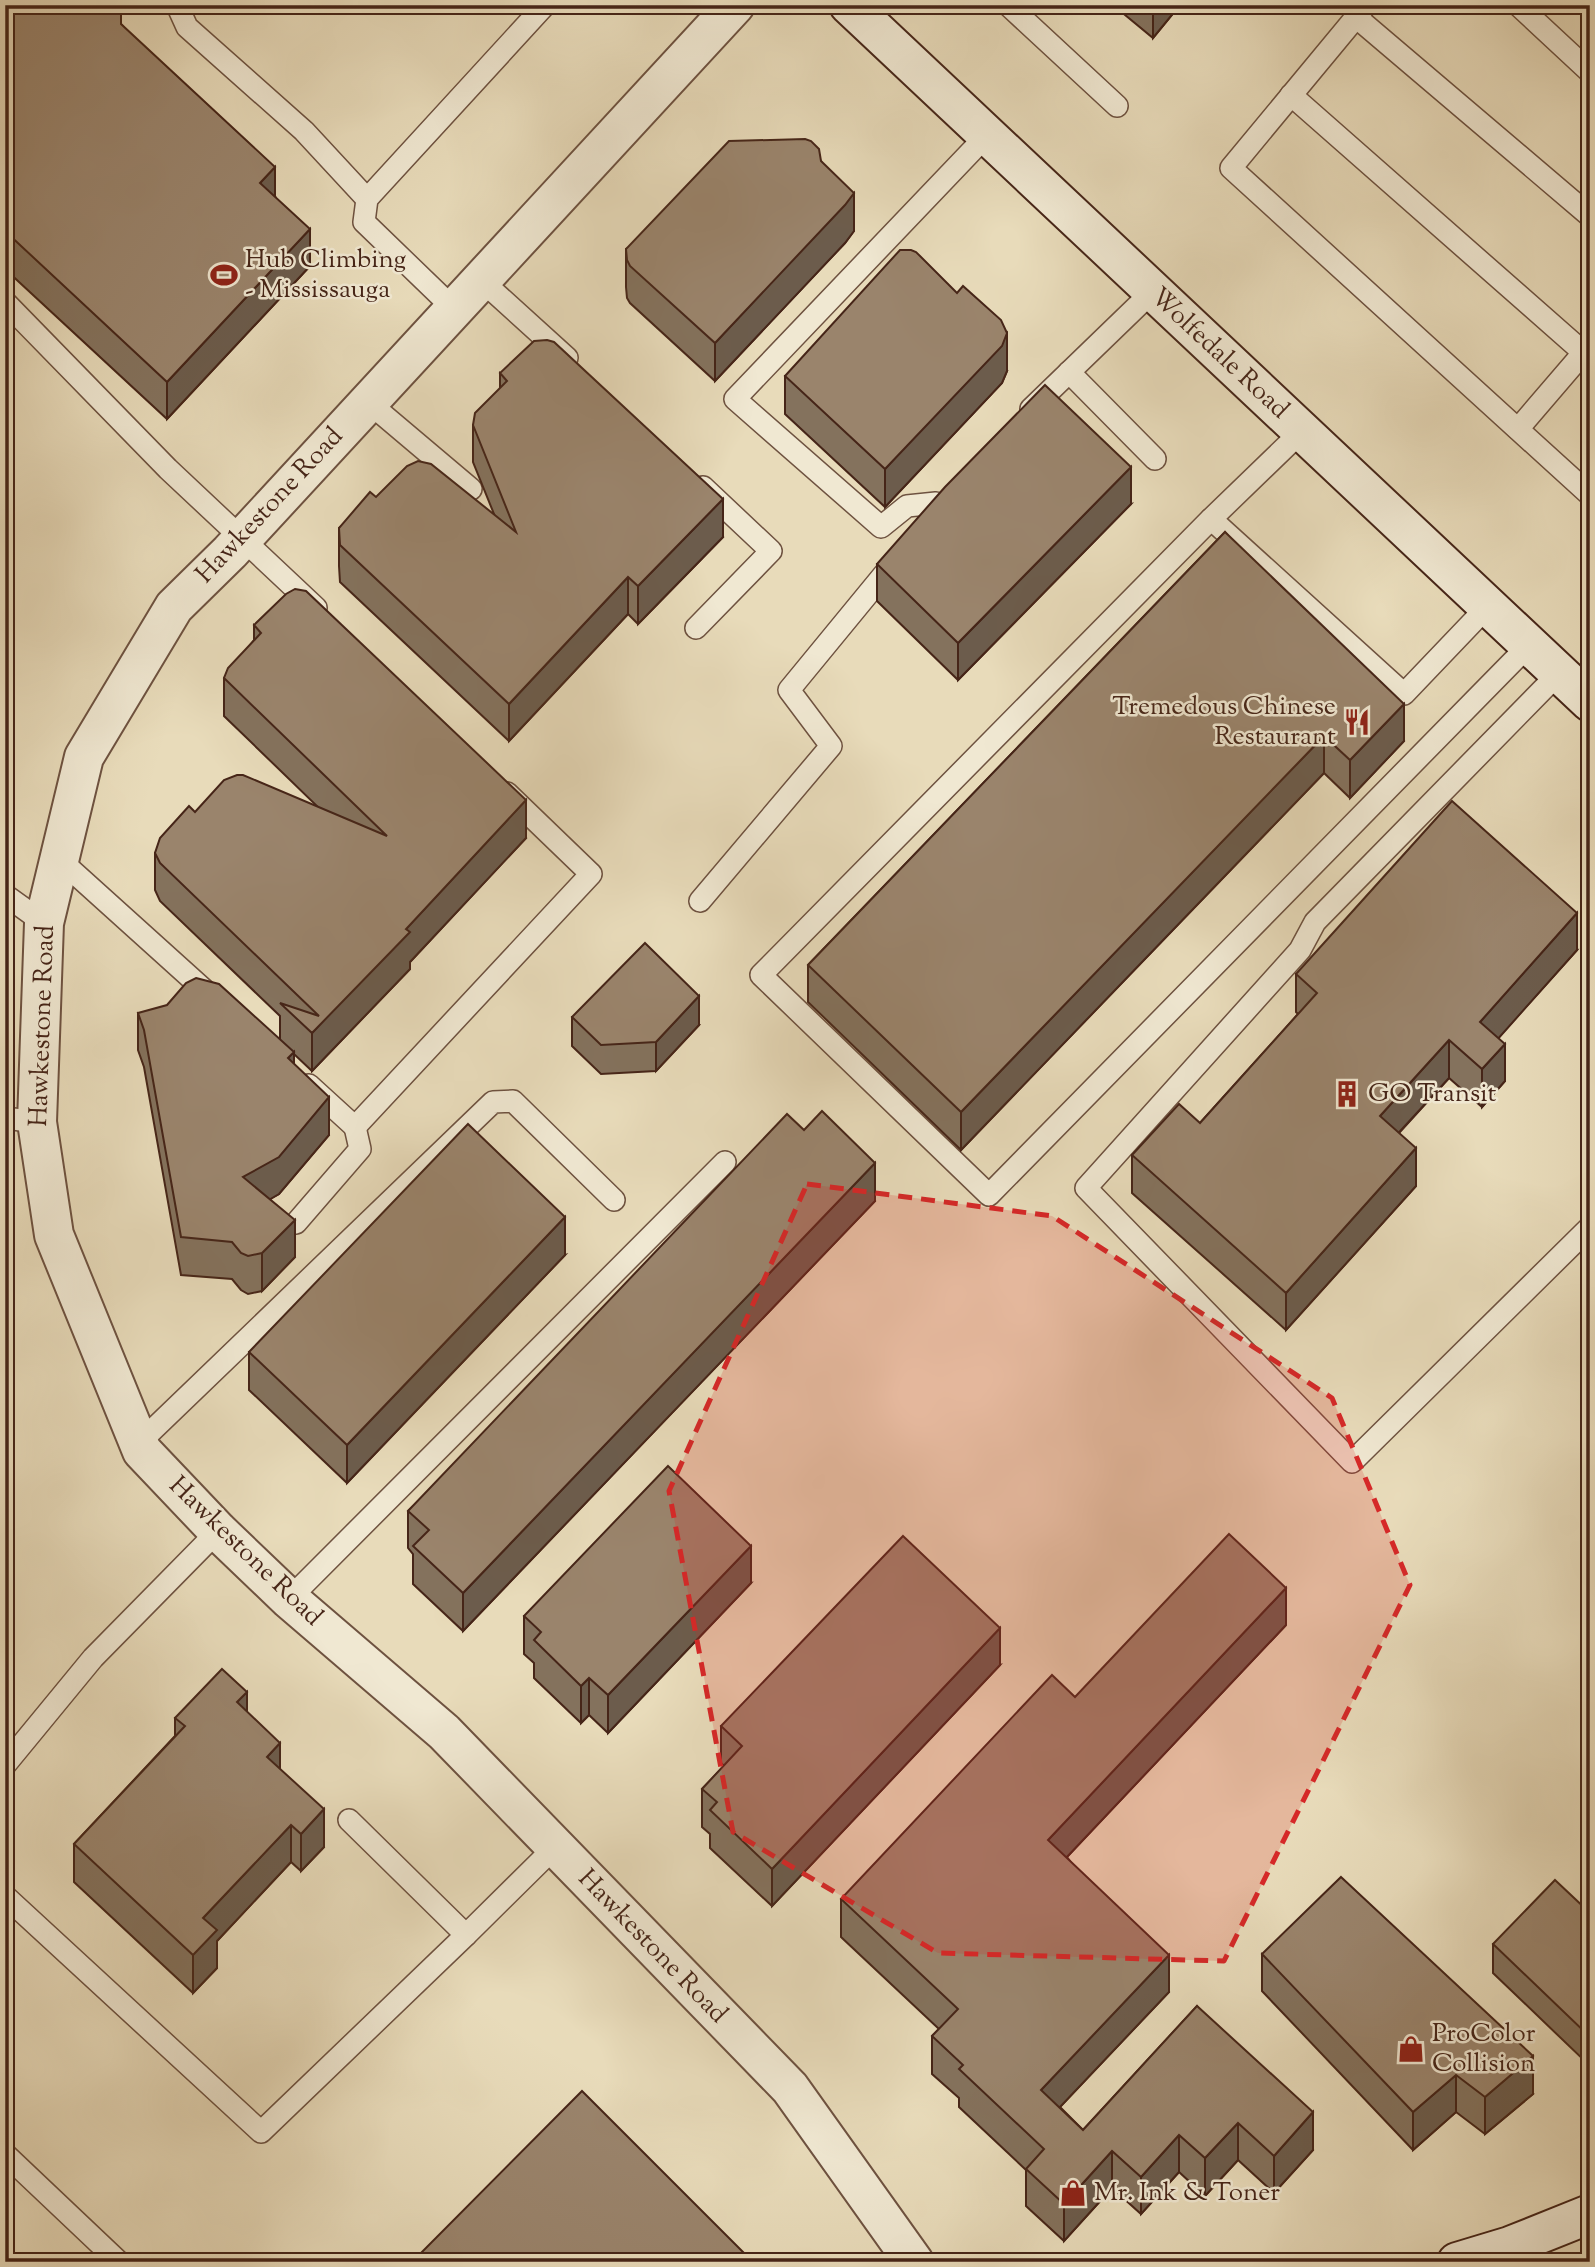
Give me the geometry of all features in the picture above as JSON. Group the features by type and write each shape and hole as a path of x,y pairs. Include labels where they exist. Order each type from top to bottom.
{"street":[{"name":"Hawkestone Road","path":"735,5 243,537 174,607 84,757 44,923 21,1120 54,1235 142,1451 218,1531 289,1599 444,1732 790,2088 914,2262"},
{"name":"Wolfedale Road","path":"849,5 1590,702"},
{"path":"1457,2262 1510,2246 1590,2214"}],"lane":[{"path":"177,5 187,27 304,131 367,199"},
{"path":"454,309 364,222 367,199 545,5"},
{"path":"1008,5 1117,106"},
{"path":"1518,5 1590,72"},
{"path":"1590,216 1361,11 1231,168 1590,495"},
{"path":"1291,95 1587,349 1518,429"},
{"path":"936,503 907,506 881,527 735,399 987,135"},
{"path":"481,280 580,370"},
{"path":"1012,428 1153,291"},
{"path":"5,302 169,469 332,624"},
{"path":"1069,372 1155,459"},
{"path":"368,402 471,489"},
{"path":"1302,431 1211,519 761,975 989,1195 1529,645"},
{"path":"688,473 771,551 696,628"},
{"path":"925,528 934,519 936,503 955,484"},
{"path":"1211,519 1404,694 1488,606"},
{"path":"699,901 831,747 789,690 871,588 907,548"},
{"path":"1559,673 1315,922 1300,950 1086,1188 1352,1462 1590,1227"},
{"path":"355,1127 591,874 491,778"},
{"path":"59,859 222,1006"},
{"path":"5,895 44,923"},
{"path":"5,914 44,923"},
{"path":"294,1071 355,1127 360,1149 296,1223"},
{"path":"139,1443 493,1102 513,1101 614,1200"},
{"path":"289,1599 724,1162"},
{"path":"5,1765 93,1658 218,1531"},
{"path":"349,1819 466,1935"},
{"path":"5,1896 261,2132 555,1847"},
{"path":"5,2154 119,2262"}],"highlighted area":[{"path":"807,1184 1052,1216 1332,1398 1410,1585 1224,1961 938,1953 733,1832 669,1491"}],"building":[{"path":"5,5 121,5 121,24 275,167 260,183 310,229 167,382 5,231"},
{"path":"805,139 819,149 821,161 854,193 715,343 630,266 626,249 729,141"},
{"path":"900,250 916,252 957,293 963,286 1001,320 1007,333 1002,346 885,469 785,376"},
{"path":"534,341 554,342 723,499 638,586 628,577 509,704 340,545 339,528 370,492 376,497 407,466 418,461 431,464 516,532 473,425 475,413 507,381 500,373"},
{"path":"1045,385 1131,467 958,643 877,564 945,487"},
{"path":"1225,532 1404,704 1350,760 1324,736 961,1112 808,965"},
{"path":"295,589 306,591 526,800 406,929 410,932 312,1033 280,1003 319,1016 160,863 155,853 160,838 189,806 195,812 224,780 237,775 243,775 387,836 224,678 228,668 261,633 254,625 286,594"},
{"name":"GO Transit","path":"1452,801 1577,913 1480,1022 1505,1044 1482,1069 1449,1040 1380,1116 1416,1148 1286,1293 1132,1155 1179,1104 1200,1123 1317,993 1296,974"},
{"path":"645,943 699,996 656,1042 601,1045 572,1017"},
{"path":"196,978 219,984 294,1052 288,1058 329,1097 279,1157 243,1177 295,1220 262,1253 248,1256 241,1253 232,1242 181,1237 144,1030 138,1013 167,1005 186,983"},
{"path":"822,1111 875,1163 463,1593 413,1546 429,1530 408,1511 787,1114 804,1130"},
{"path":"468,1124 565,1217 347,1445 249,1352"},
{"path":"668,1466 751,1546 608,1695 589,1678 581,1686 534,1640 541,1632 524,1616"},
{"path":"1229,1534 1286,1588 1048,1840 1169,1955 1041,2090 1083,2130 1197,2006 1313,2112 1274,2156 1238,2123 1205,2158 1179,2135 1141,2177 1112,2151 1064,2204 1026,2169 1044,2149 959,2069 963,2065 932,2036 958,2009 841,1899 1052,1675 1075,1697"},
{"path":"903,1536 1000,1628 772,1869 710,1810 717,1802 702,1789 742,1746 721,1726"},
{"path":"222,1669 247,1692 237,1702 280,1743 267,1757 324,1809 301,1834 291,1825 203,1918 217,1930 193,1955 74,1844 185,1726 175,1718"},
{"path":"1341,1877 1533,2056 1485,2097 1456,2075 1413,2112 1262,1954"},
{"path":"1555,1880 1590,1913 1590,2037 1493,1944"},
{"path":"582,2091 753,2262 412,2262"}],"place":[{"name":"Hub Climbing - Mississauga","path":"224,275"},
{"name":"Tremedous Chinese Restaurant","path":"1357,722"},
{"name":"GO Transit","path":"1347,1094"},
{"name":"ProColor Collision","path":"1411,2049"},
{"name":"Mr. Ink & Toner","path":"1073,2193"}]}
